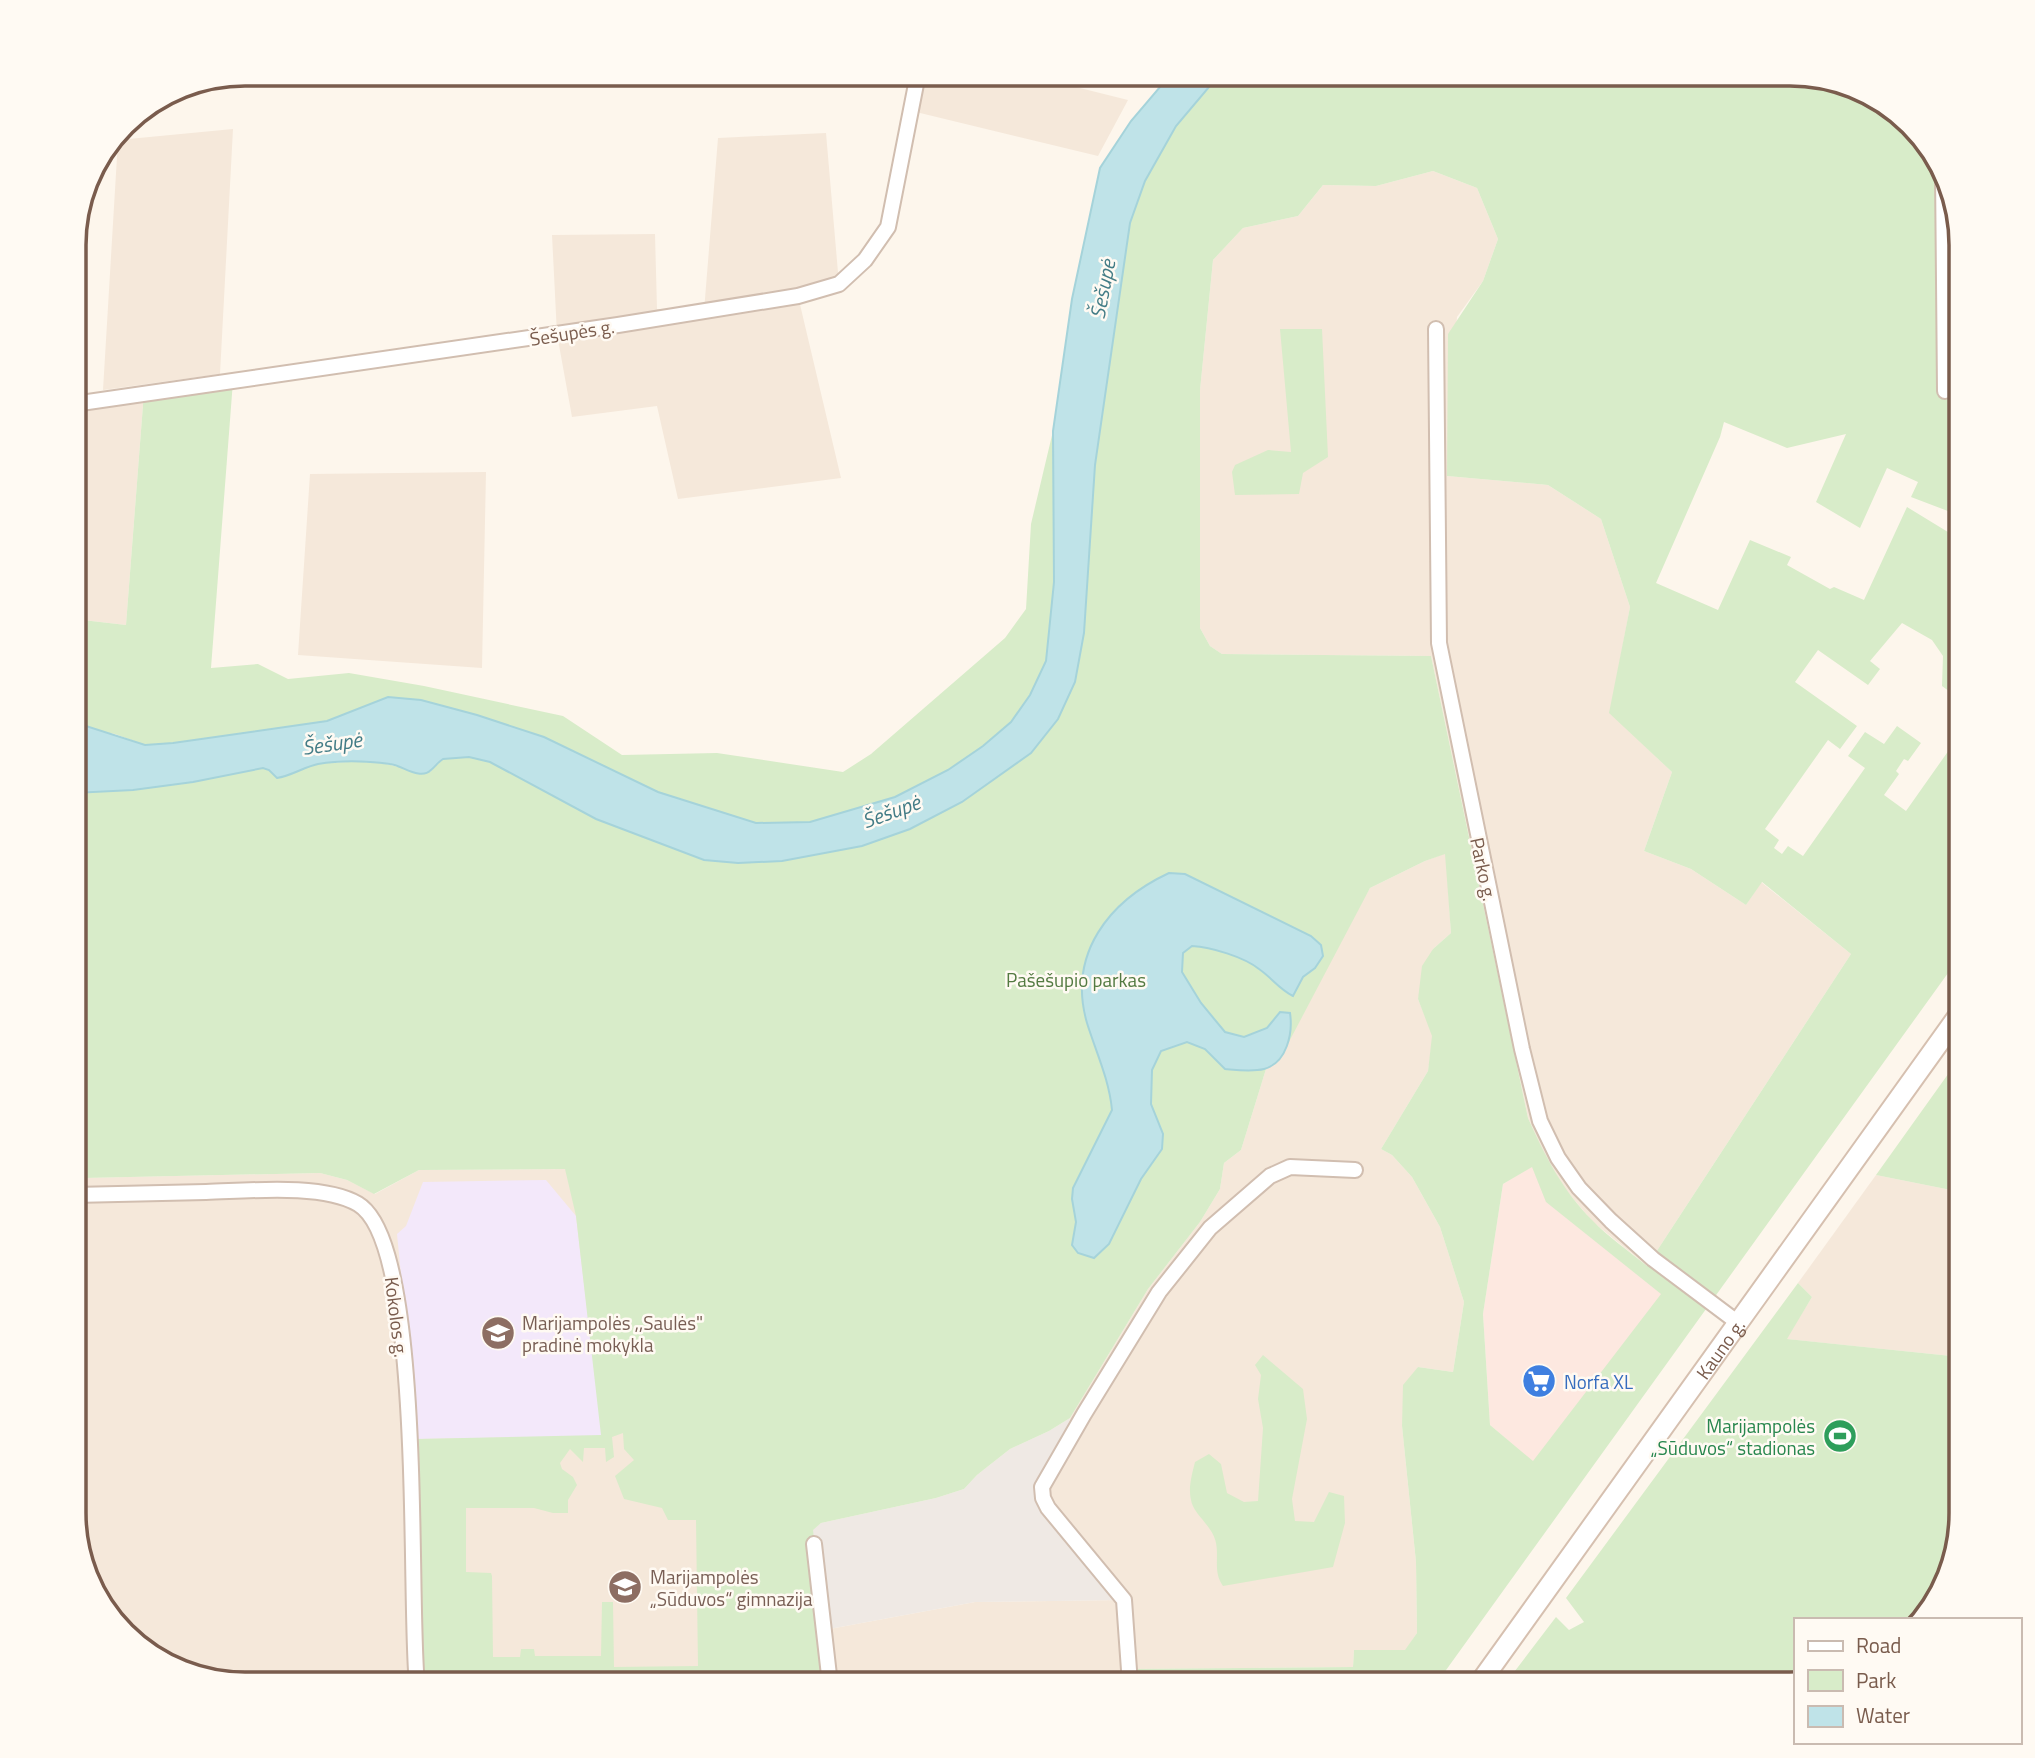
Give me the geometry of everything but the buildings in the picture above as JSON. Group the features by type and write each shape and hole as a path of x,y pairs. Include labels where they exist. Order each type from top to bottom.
{"main road":[{"name":"Kauno g.","path":"1488,1672 1949,1030"}],"street":[{"name":"Šešupės g.","path":"86,402 631,323 798,296 839,284 865,260 888,227 916,86"},
{"path":"1943,201 1945,391"},
{"name":"Parko g.","path":"1436,329 1439,643 1522,1049 1540,1121 1561,1163 1581,1191 1653,1259 1737,1322"},
{"path":"1128,1672 1124,1600 1048,1508 1042,1487 1159,1292 1210,1228 1270,1176 1290,1167 1355,1170"},
{"name":"Kokolos g.","path":"86,1195 318,1192 335,1194 357,1203 378,1225 395,1281 411,1444 417,1672"},
{"path":"814,1544 829,1672"}],"shaded area":[{"path":"922,86 1072,86 1128,100 1098,156 916,112"},
{"path":"233,129 220,374 103,390 117,150 126,139"},
{"path":"826,133 839,284 798,296 841,478 678,499 657,406 572,417 557,334 552,235 655,234 657,309 704,311 718,138"},
{"path":"1433,171 1477,188 1498,239 1483,281 1457,317 1447,476 1548,485 1601,519 1630,607 1610,713 1672,772 1644,851 1691,869 1746,905 1761,882 1851,954 1647,1266 1593,1222 1565,1189 1545,1156 1528,1118 1431,656 1222,654 1210,646 1200,628 1200,390 1213,260 1243,228 1298,216 1323,185 1376,186"},
{"path":"144,392 126,625 86,620 86,402"},
{"path":"486,472 482,668 298,655 310,474"},
{"path":"1446,853 1451,933 1433,949 1418,999 1433,1036 1428,1071 1381,1149 1392,1155 1412,1177 1440,1227 1464,1302 1453,1372 1418,1367 1402,1426 1416,1562 1417,1633 1406,1650 1354,1650 1353,1667 1130,1669 1130,1672 828,1672 824,1636 822,1672 234,1672 203,1667 156,1646 125,1618 102,1584 91,1555 86,1524 86,1178 320,1173 347,1180 375,1194 419,1170 565,1169 813,1530 824,1630 975,1602 1123,1600 1043,1498 1060,1456 1070,1418 1148,1289 1200,1222 1220,1189 1224,1163 1241,1150 1266,1069 1281,1057 1291,1022 1370,888"},
{"path":"1532,1166 1547,1202 1662,1294 1533,1462 1490,1425 1483,1314 1503,1184"},
{"path":"1876,1175 1949,1190 1949,1356 1786,1339 1812,1297 1798,1283"},
{"name":"Marijampolės ,,Saulės\" pradinė mokykla","path":"546,1180 576,1216 602,1436 417,1439 397,1234 406,1226 423,1182"},
{"path":"1070,1418 1060,1456 1043,1498 1124,1600 975,1602 824,1630 812,1530 821,1523 936,1498 964,1489 1010,1449"}],"green space":[{"name":"Pašešupio parkas","path":"1210,86 1811,87 1842,94 1861,102 1903,132 1928,165 1944,203 1948,224 1949,511 1911,497 1918,482 1887,468 1860,528 1816,502 1846,434 1787,448 1724,422 1720,437 1656,583 1718,610 1750,540 1791,557 1787,565 1830,589 1834,587 1864,600 1907,507 1949,533 1949,691 1942,686 1943,656 1932,640 1902,623 1870,661 1880,669 1868,685 1818,650 1795,682 1857,726 1840,749 1828,740 1765,829 1779,840 1774,848 1782,854 1788,846 1803,856 1865,768 1848,756 1865,732 1884,744 1897,726 1921,743 1908,761 1904,759 1896,771 1899,774 1884,795 1906,811 1949,750 1949,972 1445,1672 1130,1672 1130,1669 1353,1667 1354,1650 1405,1650 1417,1633 1416,1562 1402,1426 1403,1385 1418,1367 1453,1372 1464,1302 1440,1227 1412,1177 1392,1155 1381,1149 1428,1071 1432,1036 1418,999 1422,966 1433,949 1451,933 1445,854 1370,888 1281,1057 1266,1069 1241,1150 1224,1163 1220,1189 1200,1222 1148,1289 1070,1418 1010,1449 964,1489 936,1498 821,1523 813,1530 824,1630 822,1672 418,1672 412,1385 417,1439 601,1435 576,1216 565,1169 419,1170 374,1194 347,1180 320,1173 86,1178 86,792 133,790 193,782 263,768 277,778 313,765 330,763 376,762 430,772 443,759 469,757 490,762 596,819 704,860 738,863 782,861 862,846 910,829 962,802 1031,753 1084,633 1095,465 1130,223 1145,181 1176,126","holes":["1433,171 1477,188 1498,239 1483,281 1448,334 1447,476 1548,485 1601,519 1630,607 1609,713 1672,772 1644,851 1691,869 1746,905 1762,882 1851,954 1647,1266 1598,1226 1572,1197 1548,1159 1528,1118 1431,656 1222,654 1210,646 1200,628 1200,390 1213,260 1243,228 1298,216 1323,185 1376,186","1532,1167 1546,1202 1661,1294 1533,1461 1490,1425 1483,1314 1503,1184","623,1433 624,1449 634,1460 615,1476 624,1499 662,1508 668,1520 696,1520 698,1666 614,1667 613,1602 602,1602 601,1656 535,1656 534,1649 521,1649 520,1657 493,1657 492,1576 491,1573 466,1572 466,1508 534,1508 553,1513 568,1513 568,1500 577,1485 560,1463 570,1449 583,1462 584,1448 605,1448 606,1462 614,1457 612,1437"]},
{"path":"1280,329 1322,329 1328,457 1303,473 1299,494 1235,495 1232,472 1235,465 1268,450 1291,452"},
{"path":"233,381 211,668 258,664 288,679 349,673 424,686 563,716 622,755 717,753 843,772 871,754 1005,638 1026,609 1031,524 1053,431 1054,582 1046,661 1030,695 1011,722 983,746 948,770 895,797 810,822 756,823 658,792 544,737 421,700 388,697 327,721 173,743 145,745 115,734 86,729 86,620 126,625 144,392"},
{"path":"1949,1073 1949,1190 1876,1175"},
{"name":"Marijampolės „Sūduvos“ stadionas","path":"1798,1283 1812,1297 1787,1339 1949,1356 1948,1534 1937,1574 1928,1593 1910,1618 1794,1618 1794,1672 1514,1672 1556,1617 1569,1630 1584,1622 1566,1598"},
{"path":"1263,1355 1303,1389 1307,1419 1292,1499 1295,1521 1314,1522 1329,1492 1344,1496 1345,1523 1333,1567 1223,1586 1218,1575 1214,1537 1195,1510 1190,1495 1191,1481 1195,1462 1209,1454 1221,1464 1227,1493 1244,1502 1258,1501 1263,1428 1258,1399 1261,1375 1255,1365"}],"water":[{"name":"Šešupė","path":"1161,86 1210,86 1176,126 1145,181 1130,223 1095,465 1084,633 1075,682 1058,719 1031,753 962,802 910,829 862,846 782,861 738,863 704,860 596,819 490,762 469,757 443,759 422,774 390,764 336,762 313,765 277,778 263,768 193,782 133,790 86,792 86,726 145,745 173,743 327,721 388,697 421,700 544,737 658,792 756,823 810,822 895,797 948,770 983,746 1011,722 1030,695 1046,661 1054,582 1053,431 1072,299 1100,168 1131,121"},
{"path":"1169,873 1185,874 1311,936 1321,945 1323,956 1315,968 1303,977 1293,996 1259,969 1236,957 1192,946 1183,953 1182,972 1201,1003 1225,1032 1244,1037 1267,1028 1280,1012 1290,1013 1287,1046 1272,1066 1255,1070 1225,1069 1205,1049 1187,1042 1161,1051 1152,1070 1151,1104 1163,1134 1162,1149 1141,1179 1109,1244 1094,1258 1078,1253 1072,1245 1076,1222 1073,1188 1112,1110 1105,1076 1087,1023 1082,998 1083,974 1088,953 1111,915 1147,885"}],"place":[{"name":"Marijampolės ,,Saulės\" pradinė mokykla","path":"498,1333"},
{"name":"Norfa XL","path":"1539,1381"},
{"name":"Marijampolės „Sūduvos“ stadionas","path":"1840,1436"},
{"name":"Marijampolės „Sūduvos“ gimnazija","path":"625,1587"}]}
